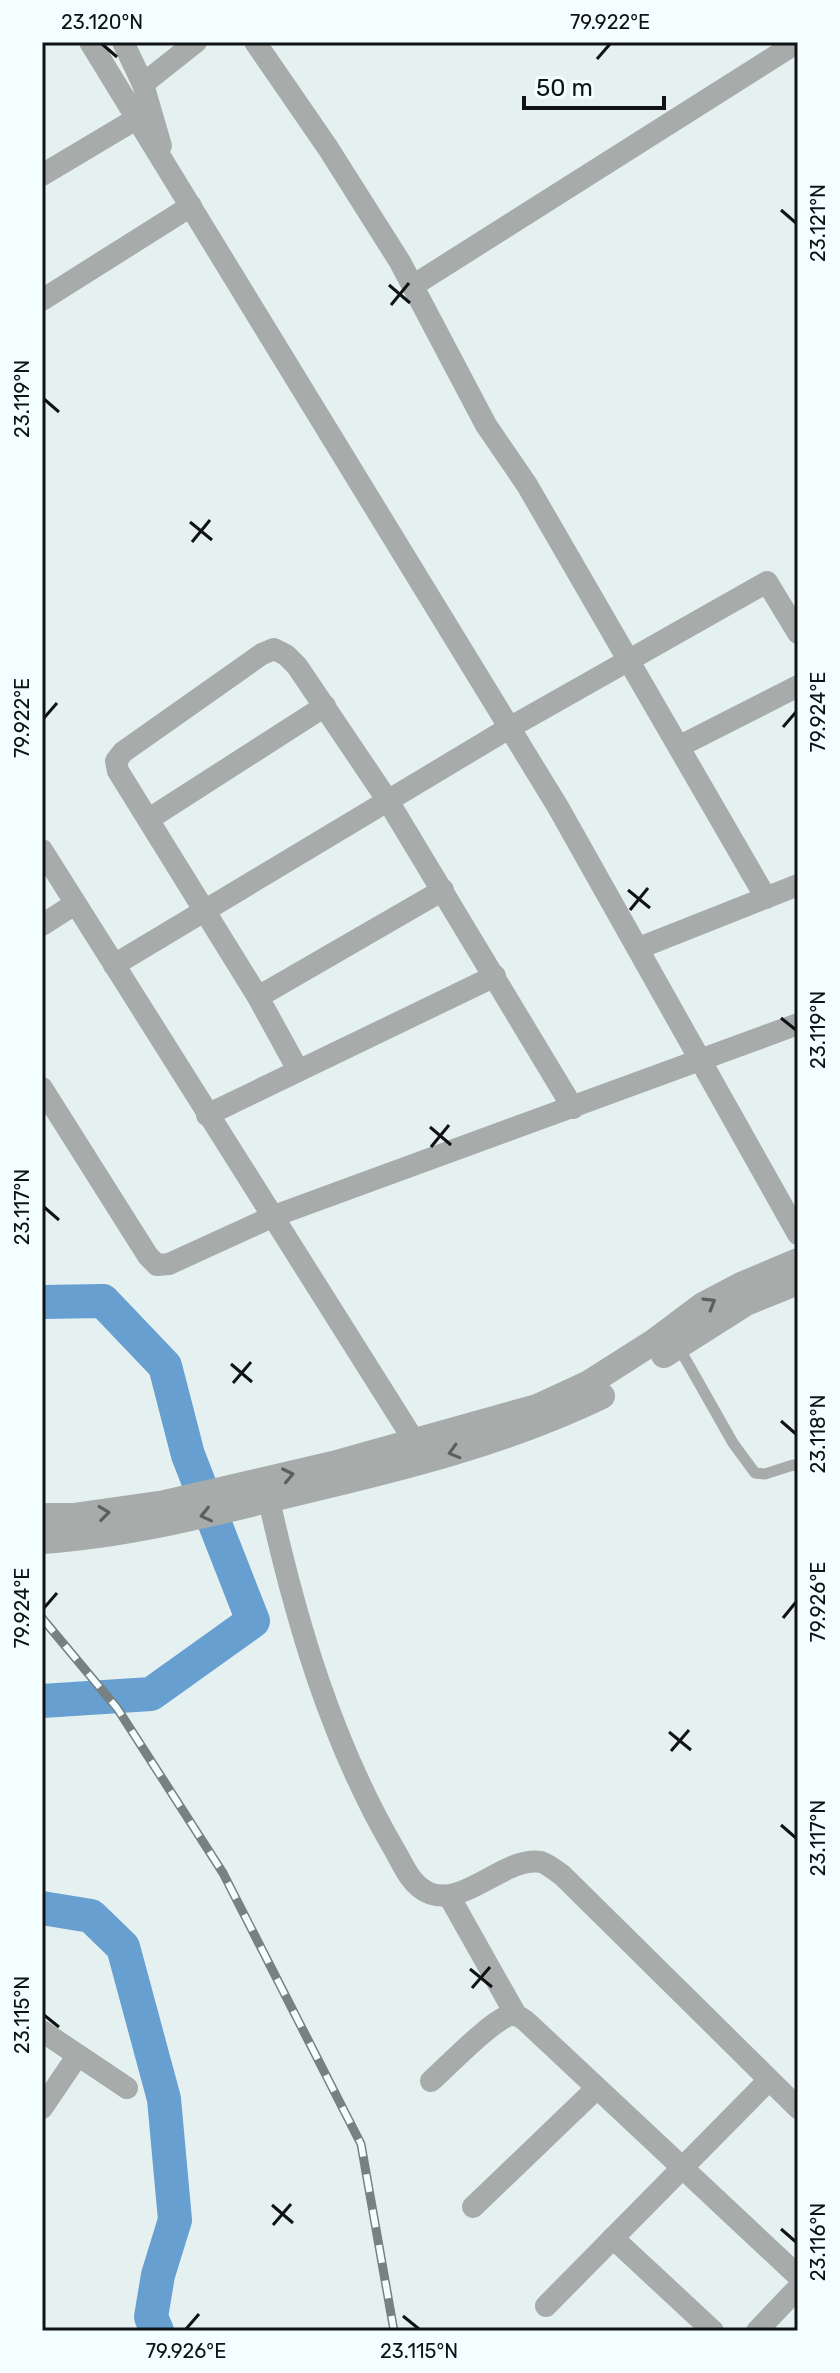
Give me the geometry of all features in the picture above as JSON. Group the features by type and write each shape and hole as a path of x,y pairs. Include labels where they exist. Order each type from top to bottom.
{"street":[{"path":"90,42 558,807 798,1234"},
{"path":"123,42 143,84 168,169"},
{"path":"143,84 196,42"},
{"path":"255,42 328,148 414,285 486,425 527,485 766,898"},
{"path":"414,285 798,42"},
{"path":"42,175 136,119"},
{"path":"42,300 191,206"},
{"path":"114,965 509,728 767,582 798,633"},
{"path":"298,1070 258,997 118,771 116,761 123,752 262,654 274,649 297,666 388,801 573,1108"},
{"path":"680,746 798,686"},
{"path":"149,819 325,706"},
{"path":"42,850 415,1442"},
{"path":"639,948 798,885"},
{"path":"258,997 443,890"},
{"path":"42,925 75,904"},
{"path":"207,1115 495,976"},
{"path":"42,1088 148,1256 157,1265 169,1264 274,1216 798,1024"},
{"path":"254,1497 415,1442 537,1407 589,1383 655,1341 703,1305 798,1261"},
{"path":"42,1516 164,1514 254,1497 466,1448 568,1413 604,1395 746,1303 798,1282"},
{"path":"254,1497 349,1761 378,1821 413,1881 428,1893 449,1896 524,1864 542,1862 562,1875 798,2108"},
{"path":"42,1541 118,1534 164,1514"},
{"path":"449,1896 516,2015 798,2276"},
{"path":"431,2081 494,2024 506,2015 516,2015"},
{"path":"42,2031 127,2088"},
{"path":"42,2108 78,2055"},
{"path":"546,2306 769,2080"},
{"path":"473,2207 597,2088"},
{"path":"613,2238 713,2331"},
{"path":"757,2331 798,2288"}],"lane":[{"path":"678,1346 733,1443 755,1473 765,1474 793,1465 798,1467"}],"waterway":[{"path":"42,1302 103,1301 165,1366 188,1455 253,1621 151,1694 42,1701"},
{"path":"42,1908 91,1916 123,1947 164,2099 175,2220 158,2275 151,2317 157,2331"}],"railway":[{"path":"42,1618 117,1708 223,1873 361,2144 394,2331"}]}
